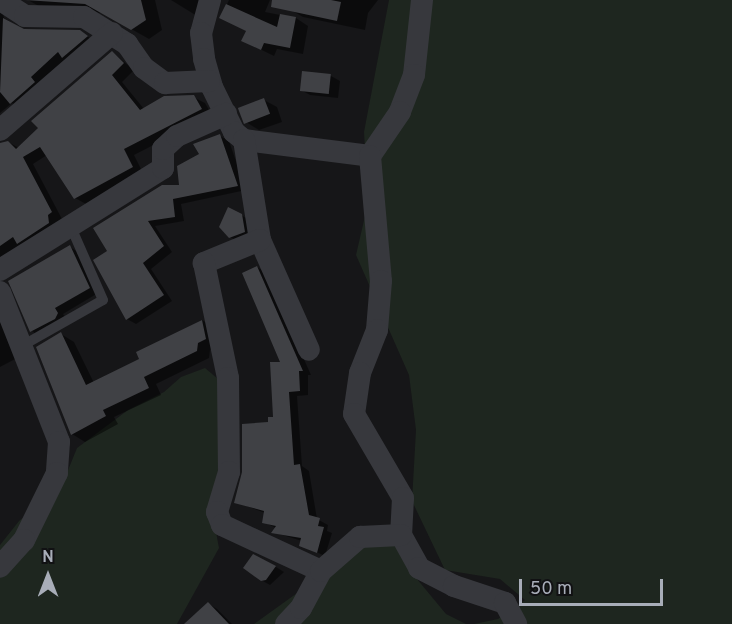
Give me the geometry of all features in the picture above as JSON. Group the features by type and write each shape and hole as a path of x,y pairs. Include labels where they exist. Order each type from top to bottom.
{"street":[{"path":"210,0 201,33 209,81 234,132 244,140 370,156"},
{"path":"422,0 414,75 400,112 370,156 381,281 377,330 360,373 354,414 403,498 401,535 419,568 454,586 505,603 516,624"},
{"path":"4,3 25,16 84,17 112,33 144,68 165,83 209,81"},
{"path":"0,130 112,33"},
{"path":"0,270 164,168 163,149 177,136 226,114"},
{"path":"244,140 260,240 309,350"},
{"path":"260,240 204,263 228,378 229,472 217,512 222,525 321,571"},
{"path":"0,292 59,441 57,472 24,540 0,567"},
{"path":"286,624 301,608 321,571 360,537 401,535"}],"lane":[{"path":"20,347 103,300 71,227"}],"shaded area":[{"path":"389,0 732,0 732,624 474,624 498,619 525,600 500,579 445,570 412,501 416,430 409,375 356,255 368,203 364,132"},
{"path":"205,368 218,379 223,438 212,511 219,548 177,624 0,624 0,545 19,521 62,485 77,448 128,410 164,392 181,377"},
{"path":"386,541 404,552 412,573 446,614 466,624 254,624 311,583 355,543"}],"building":[{"path":"25,0 141,0 146,20 131,30 85,4"},
{"path":"272,0 341,2 337,21 271,7"},
{"path":"226,4 277,27 280,14 296,17 290,48 264,43 261,50 241,41 246,31 219,18"},
{"path":"3,18 24,29 80,30 88,36 62,58 58,52 31,77 35,82 10,104 0,92"},
{"path":"112,51 124,63 112,75 140,110 164,96 194,95 202,109 124,149 133,167 74,199 40,147 23,157 52,212 48,215 49,223 17,244 13,237 0,246 0,143 8,141 16,149 38,128 31,121"},
{"path":"302,71 331,74 329,94 300,91"},
{"path":"264,98 270,114 244,124 238,108"},
{"path":"220,134 238,186 173,199 175,217 148,221 164,246 143,263 164,295 126,320 93,260 107,251 93,228 162,185 179,185 177,166 199,154 193,144"},
{"path":"228,207 242,214 245,232 229,238 219,227"},
{"path":"70,245 90,288 55,308 58,313 55,319 30,332 8,281"},
{"path":"257,266 303,371 299,371 300,391 289,392 294,465 300,464 309,515 320,518 318,526 324,527 317,553 299,546 301,538 271,533 276,526 262,523 264,511 234,503 242,472 242,424 268,422 268,417 273,417 270,362 280,362 242,273"},
{"path":"202,320 206,339 198,343 197,351 144,377 149,388 103,410 106,416 71,435 36,347 61,332 86,385 139,359 136,352"},
{"path":"253,554 276,566 266,580 261,581 243,568"},
{"path":"208,602 229,624 184,624"}]}
